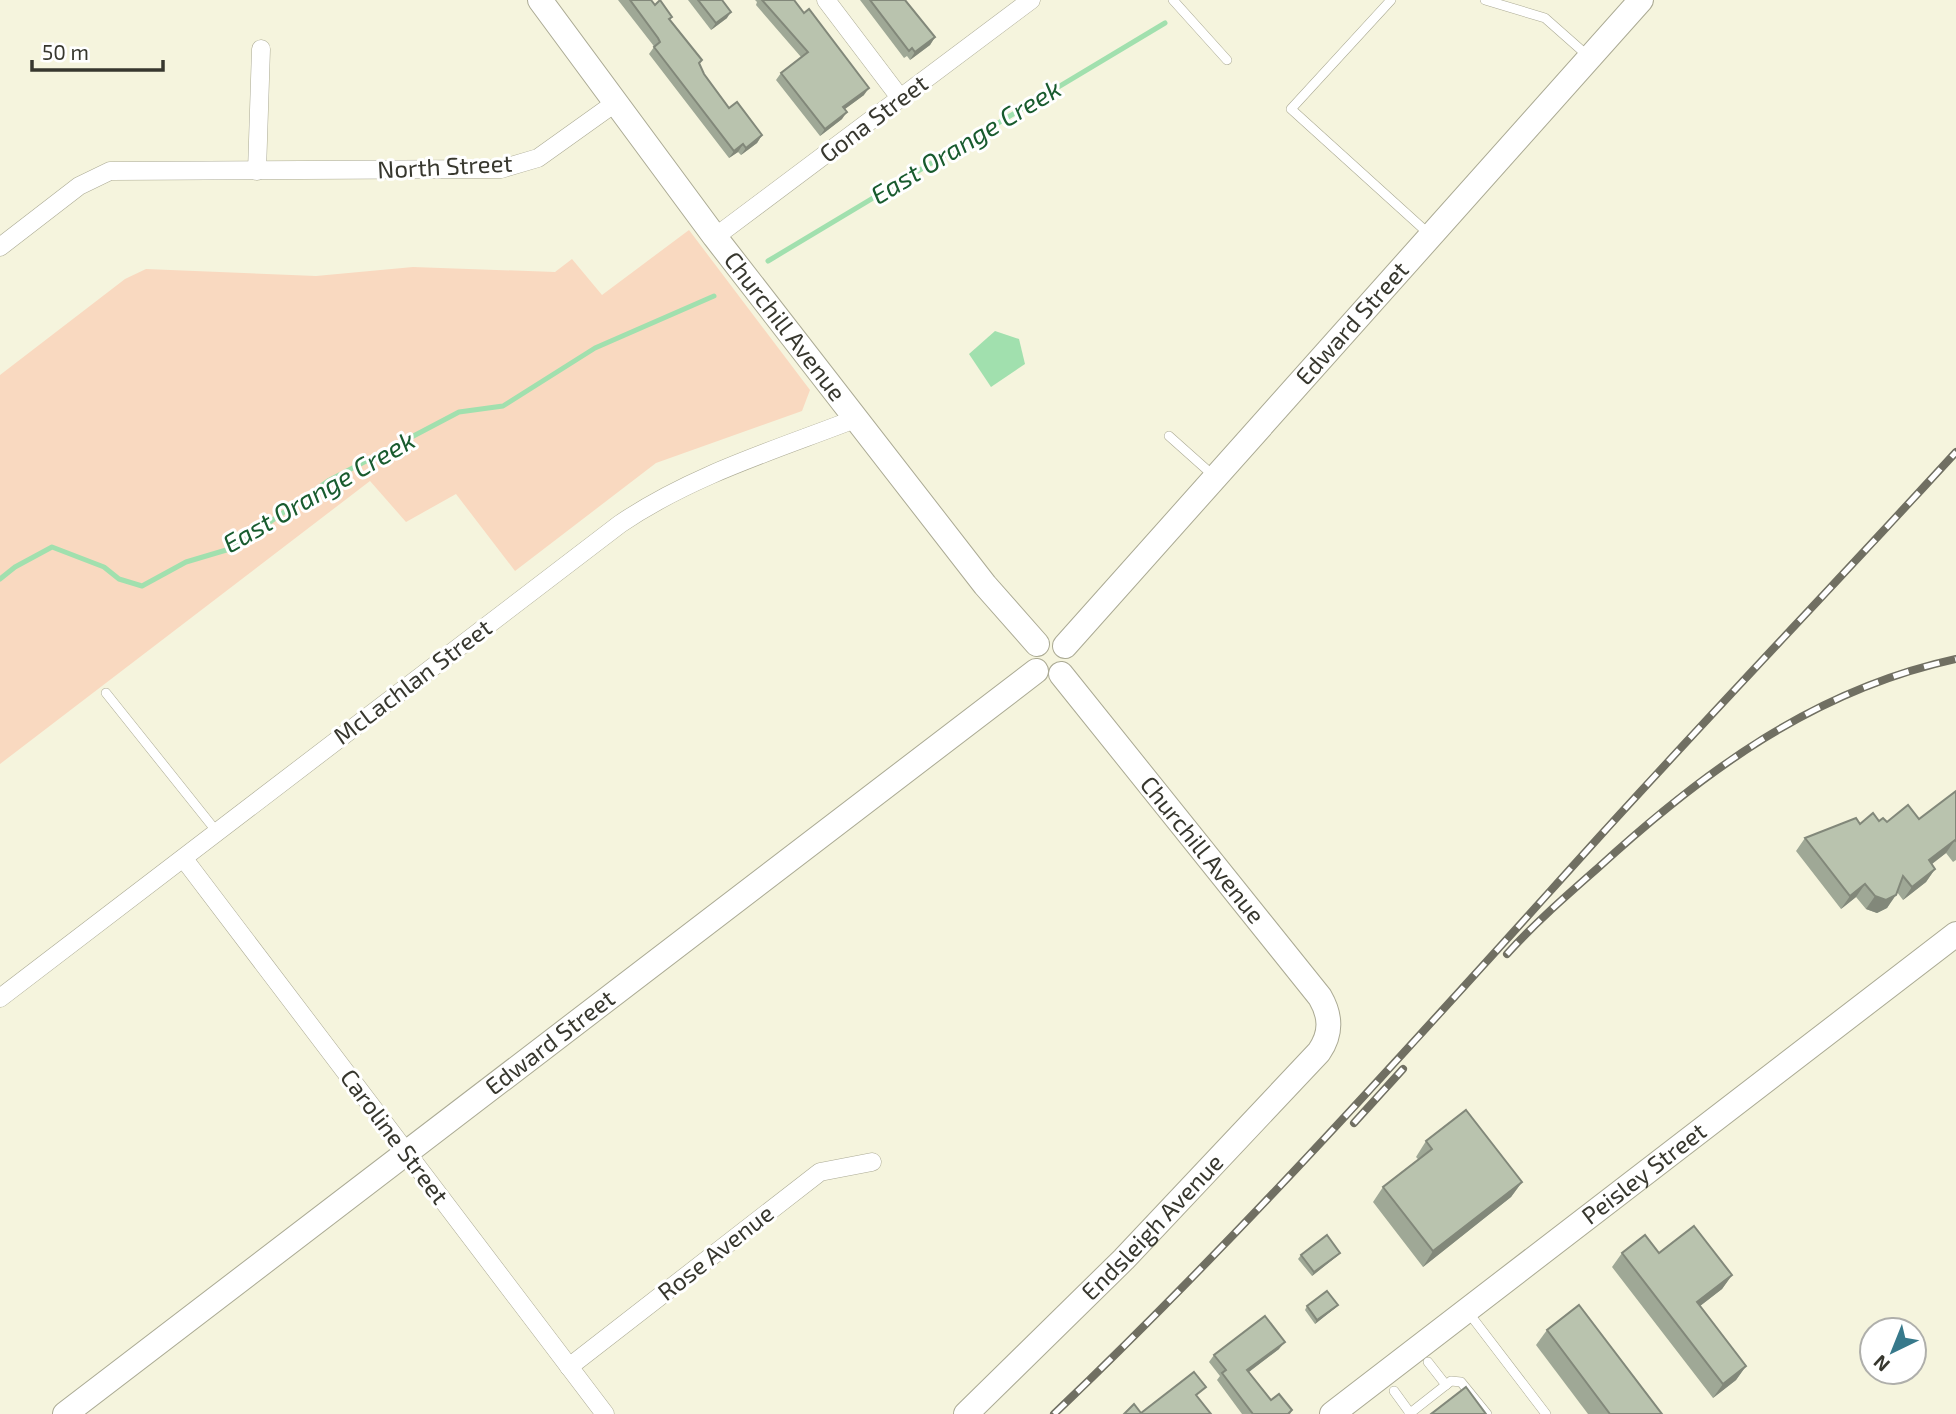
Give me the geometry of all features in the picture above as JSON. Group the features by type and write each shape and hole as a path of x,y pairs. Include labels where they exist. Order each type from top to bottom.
{"street":[{"name":"Churchill Avenue","path":"540,0 715,237 855,419 985,585 1037,644"},
{"path":"826,0 901,99"},
{"name":"Gona Street","path":"715,237 1031,0"},
{"name":"Edward Street","path":"1065,646 1641,0"},
{"path":"257,171 261,49"},
{"name":"North Street","path":"0,247 79,186 110,171 515,167 558,146 615,103"},
{"name":"McLachlan Street","path":"0,998 656,500 724,469 855,419"},
{"path":"1054,639 1065,646 1068,664 1061,674 1051,678 1036,671 1031,654 1037,644 1054,639"},
{"name":"Edward Street","path":"65,1414 1036,671"},
{"name":"Churchill Avenue","path":"1061,674 1320,997 1327,1009 1329,1032"},
{"name":"Caroline Street","path":"184,859 605,1414"},
{"name":"Peisley Street","path":"1332,1414 1956,934"},
{"name":"Endsleigh Avenue","path":"966,1414 1124,1259 1320,1052 1329,1032"},
{"name":"Rose Avenue","path":"569,1367 820,1172 872,1162"}],"lane":[{"path":"1173,0 1227,60"},
{"path":"1391,0 1291,109 1430,234"},
{"path":"1485,0 1545,18 1589,58"},
{"path":"1169,436 1215,477"},
{"path":"106,693 217,832"},
{"path":"1467,1310 1546,1414"},
{"path":"1428,1362 1446,1384"},
{"path":"1394,1391 1410,1413 1446,1384 1451,1381 1461,1382 1487,1414"}],"shaded area":[{"path":"689,230 810,390 802,411 656,463 515,571 456,494 406,522 370,481 0,764 0,375 125,279 146,269 316,276 413,267 555,272 572,259 602,295"},
{"path":"995,331 1019,339 1025,364 991,387 969,354"}],"building":[{"path":"630,0 651,0 655,5 660,0 672,17 669,19 702,60 699,63 704,74 729,108 737,102 762,135 746,148 743,144 734,151 654,47 660,42 658,38"},
{"path":"698,0 722,0 731,12 716,23"},
{"path":"762,0 794,0 804,13 809,9 869,88 843,107 847,112 825,129 781,73 808,52"},
{"path":"870,0 905,0 935,37 915,52 912,48 909,51"},
{"path":"1956,791 1956,841 1929,860 1935,869 1912,887 1903,876 1896,895 1886,900 1875,896 1865,884 1850,896 1805,838 1856,818 1860,824 1873,813 1879,821 1883,818 1887,822 1908,805 1919,819"},
{"path":"1466,1110 1522,1182 1433,1251 1383,1187 1432,1149 1426,1141"},
{"path":"1694,1226 1732,1275 1697,1302 1746,1366 1723,1384 1622,1253 1645,1235 1659,1253"},
{"path":"1327,1235 1340,1253 1314,1272 1301,1255"},
{"path":"1327,1291 1338,1305 1317,1320 1307,1306"},
{"path":"1579,1305 1662,1414 1610,1414 1547,1330"},
{"path":"1265,1316 1285,1342 1247,1370 1271,1400 1279,1394 1292,1410 1288,1414 1253,1414 1222,1373 1226,1370 1214,1355"},
{"path":"1194,1372 1206,1387 1196,1395 1211,1414 1124,1414 1134,1404 1141,1413"},
{"path":"1466,1387 1486,1414 1431,1414"}],"waterway":[{"name":"East Orange Creek","path":"768,261 1165,23"},
{"name":"East Orange Creek","path":"0,579 15,567 52,547 104,567 119,579 142,586 186,562 233,548 328,481 459,412 503,406 595,348 714,296"}],"railway":[{"path":"1054,1414 1264,1203 1956,452"},
{"path":"1507,954 1552,909 1639,832 1721,767 1808,713 1855,691 1904,673 1956,659"},
{"path":"1354,1123 1403,1069"}]}
